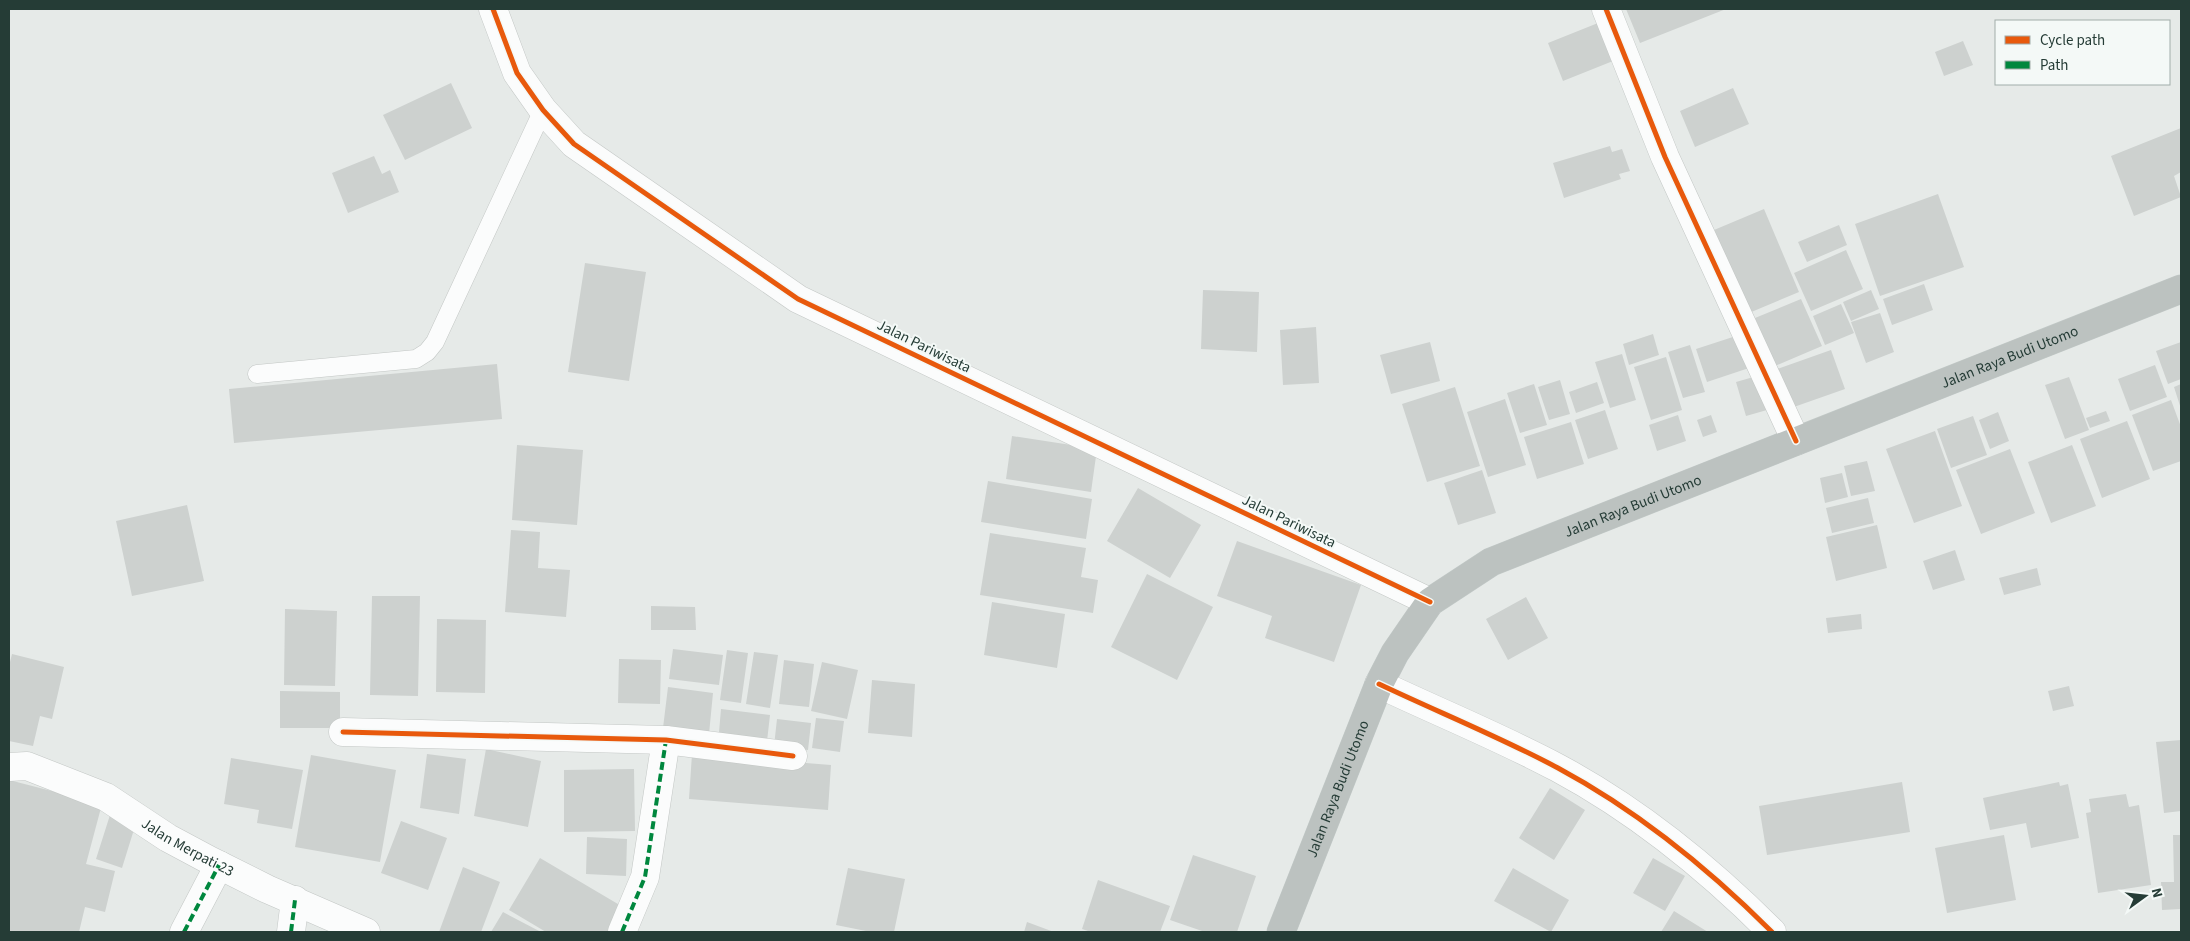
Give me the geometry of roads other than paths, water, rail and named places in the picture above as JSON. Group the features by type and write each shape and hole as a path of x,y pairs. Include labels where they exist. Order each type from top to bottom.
{"highway":[{"name":"Jalan Raya Budi Utomo","path":"1281,932 1380,684 1395,653 1430,602 1491,562 2181,289"}],"street":[{"name":"Jalan Pariwisata","path":"493,9 517,73 543,110 574,144 798,299 1430,602"},
{"path":"1606,9 1665,156 1796,441"},
{"path":"1380,684 1558,768 1636,815 1739,899 1772,932"},
{"path":"343,732 666,740 794,756"},
{"path":"622,932 645,877 666,740"},
{"name":"Jalan Merpati 23","path":"9,767 27,766 106,797 168,838 220,865 366,932"},
{"path":"184,932 220,865"},
{"path":"290,932 295,900"}],"lane":[{"path":"257,374 416,359 427,352 436,342 543,110"}]}
